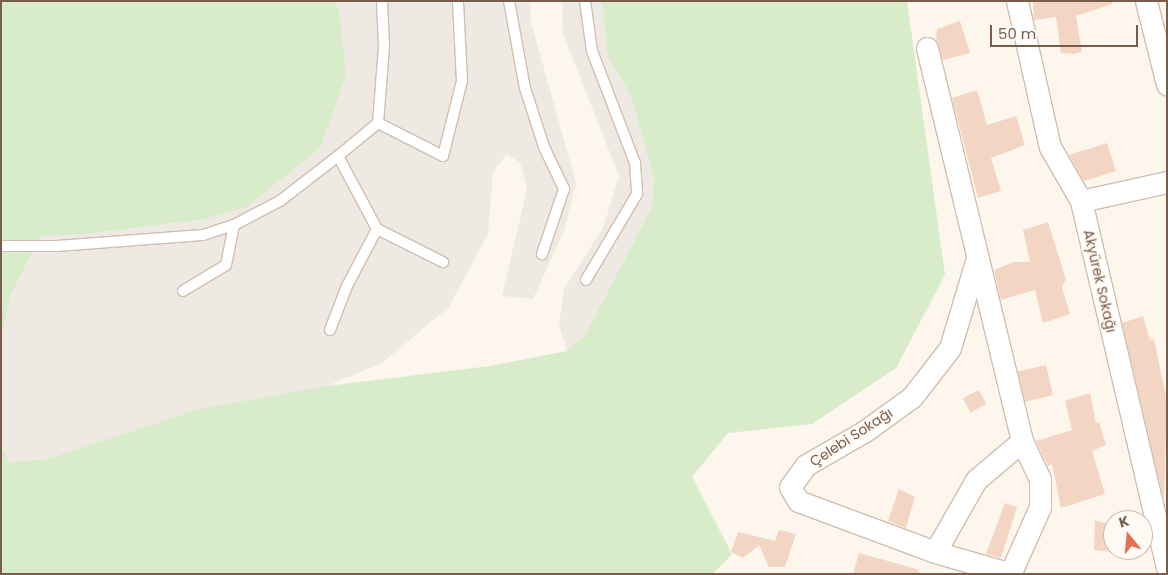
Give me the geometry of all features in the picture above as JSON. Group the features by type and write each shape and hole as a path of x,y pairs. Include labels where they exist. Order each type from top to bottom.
{"street":[{"name":"Akyürek Sokağı","path":"1017,1 1050,147 1081,201 1167,567"},
{"path":"1146,1 1167,84"},
{"name":"Çelebi Sokağı","path":"927,48 1022,441 1040,479 1040,506 1011,573 935,552 798,501 790,487 806,465 865,431 912,397 950,348 977,258"},
{"path":"1081,201 1167,182"},
{"path":"935,552 976,480 1022,441"}],"lane":[{"path":"1,246 57,246 203,236 234,225 280,200 378,123 384,47 382,1"},
{"path":"378,123 443,156 462,81 458,1"},
{"path":"509,1 525,88 544,147 564,189 542,254"},
{"path":"585,1 592,51 635,163 636,194 586,280"},
{"path":"338,156 376,229 443,262"},
{"path":"183,290 226,265 234,225"},
{"path":"330,330 347,286 376,229"}],"shaded area":[{"path":"335,1 530,1 531,22 576,183 564,231 533,299 502,296 527,189 520,162 506,155 493,172 488,234 449,307 382,363 327,386 202,408 48,459 10,462 1,446 1,340 10,296 41,236 77,235 205,219 247,207 320,148 339,9"},
{"path":"562,1 602,1 608,57 631,96 654,178 652,207 585,335 567,351 559,325 564,289 603,228 619,176 563,34"}],"green space":[{"path":"1,1 335,1 339,9 346,76 320,148 247,207 205,219 77,235 41,236 10,296 1,340"},
{"path":"602,1 907,1 945,275 896,368 812,424 728,433 692,477 732,554 713,574 1,574 1,446 10,462 48,459 202,408 327,386 490,366 567,351 585,335 652,207 654,178 631,96 608,57"}],"building":[{"path":"1033,1 1112,1 1112,4 1076,16 1082,52 1074,54 1061,53 1056,17 1034,20"},
{"path":"960,21 970,53 943,60 936,39 937,29"},
{"path":"977,90 987,125 1016,116 1025,145 991,158 1001,191 978,198 952,98"},
{"path":"1107,143 1116,171 1084,181 1069,155"},
{"path":"1048,222 1066,280 1062,287 1070,314 1043,323 1035,290 1001,300 994,270 1013,262 1030,262 1023,230"},
{"path":"1143,316 1150,340 1154,339 1167,401 1164,501 1122,323"},
{"path":"1046,365 1053,395 1025,402 1018,372"},
{"path":"979,390 986,404 970,412 963,398"},
{"path":"1090,393 1096,423 1099,422 1106,445 1092,451 1105,494 1061,508 1052,464 1048,466 1036,441 1072,430 1065,401"},
{"path":"899,489 915,497 906,528 888,521"},
{"path":"1005,503 1017,507 1001,558 986,554"},
{"path":"1095,520 1103,523 1103,551 1094,550"},
{"path":"779,530 796,534 785,567 769,567 759,545 743,558 731,552 738,532 775,541"},
{"path":"859,553 917,569 921,574 853,574"}]}
